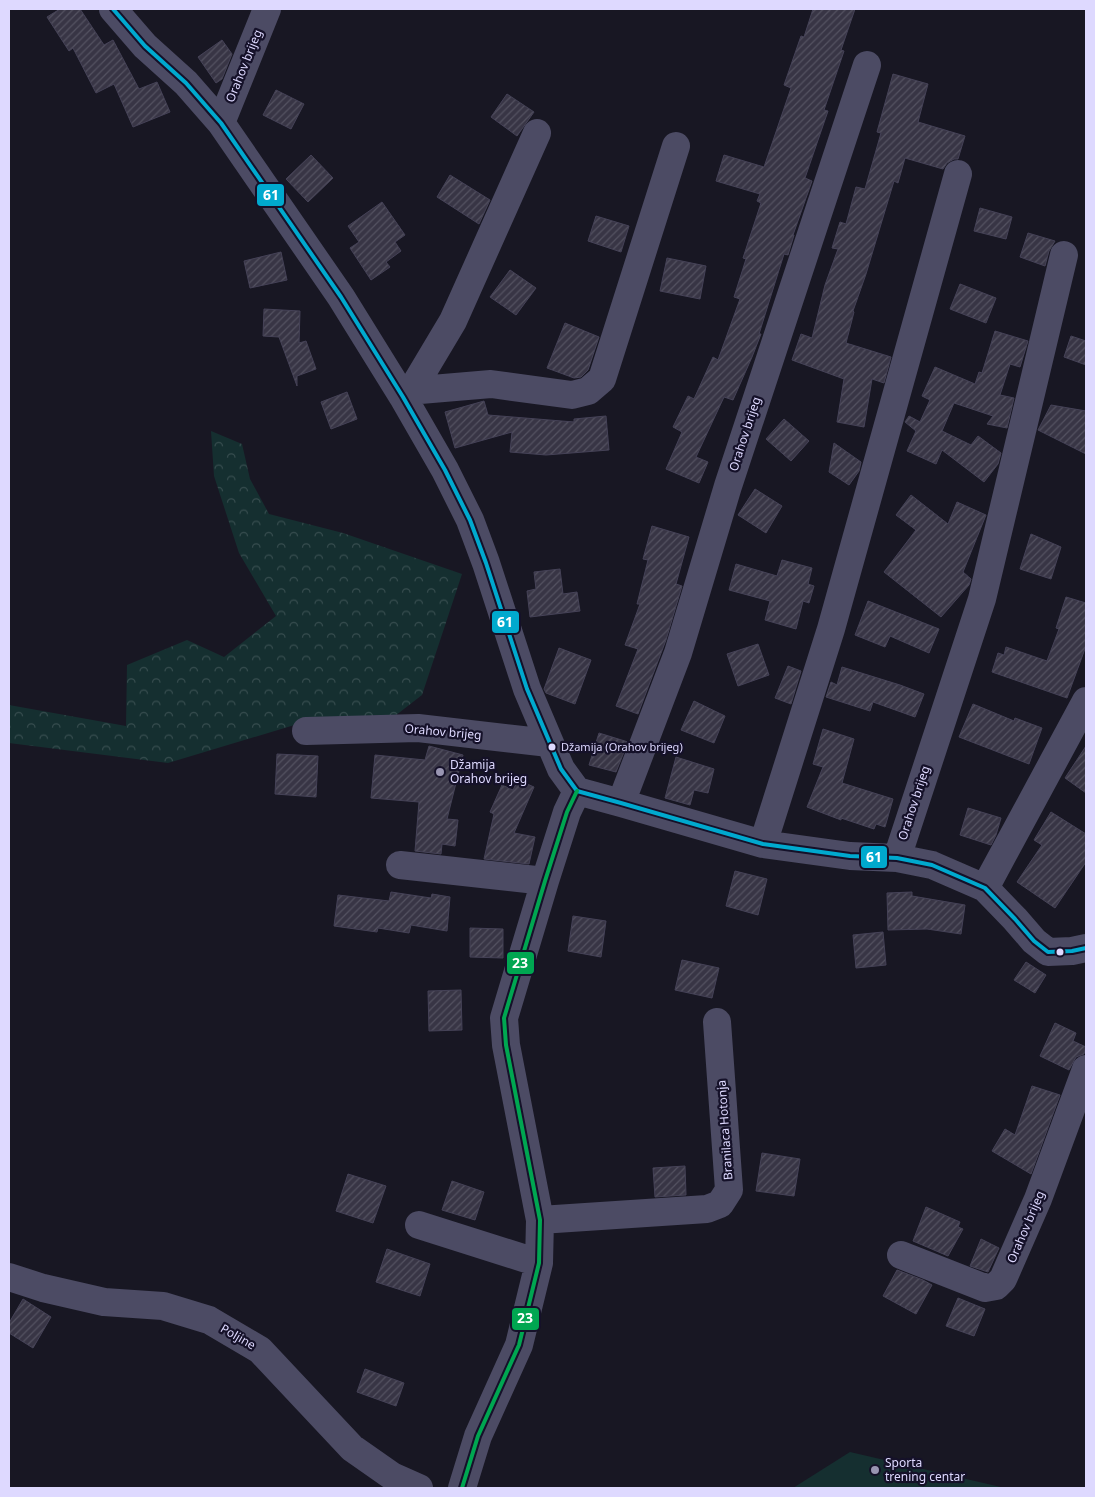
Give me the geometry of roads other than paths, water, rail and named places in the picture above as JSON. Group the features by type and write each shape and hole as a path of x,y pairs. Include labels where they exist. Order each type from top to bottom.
{"street":[{"name":"Orahov brijeg","path":"113,9 145,46 186,83 221,123 341,296 403,397 445,470 470,520 527,689 561,769 577,791 763,844 850,856 897,858 932,865 985,888 1015,918 1034,941 1048,952 1072,951 1086,948"},
{"name":"Orahov brijeg","path":"221,123 267,9"},
{"name":"Orahov brijeg","path":"621,803 678,653 728,486 867,65"},
{"path":"403,397 416,383 453,321 538,133"},
{"path":"403,397 420,390 491,384 572,395 588,391 602,379 676,146"},
{"path":"763,844 831,629 958,174"},
{"name":"Orahov brijeg","path":"897,858 982,599 1064,255"},
{"path":"985,888 1086,701"},
{"name":"Orahov brijeg","path":"306,731 418,728 549,743"},
{"path":"462,1488 478,1436 519,1345 539,1263 540,1220 506,1045 504,1018 567,812 577,791"},
{"path":"400,866 545,881"},
{"name":"Branilaca Hotonja","path":"540,1220 707,1209 720,1204 729,1190 717,1022"},
{"name":"Orahov brijeg","path":"901,1255 984,1288 996,1286 1003,1279 1038,1198 1086,1069"},
{"path":"419,1225 539,1263"},
{"name":"Poljine","path":"9,1277 43,1288 104,1302 162,1306 209,1320 260,1350 352,1448 392,1476 419,1488"}],"place":[{"name":"Džamija (Orahov brijeg)","path":"552,747"},
{"name":"Džamija Orahov brijeg","path":"440,772"},
{"name":"Sporta trening centar","path":"875,1470"}]}
